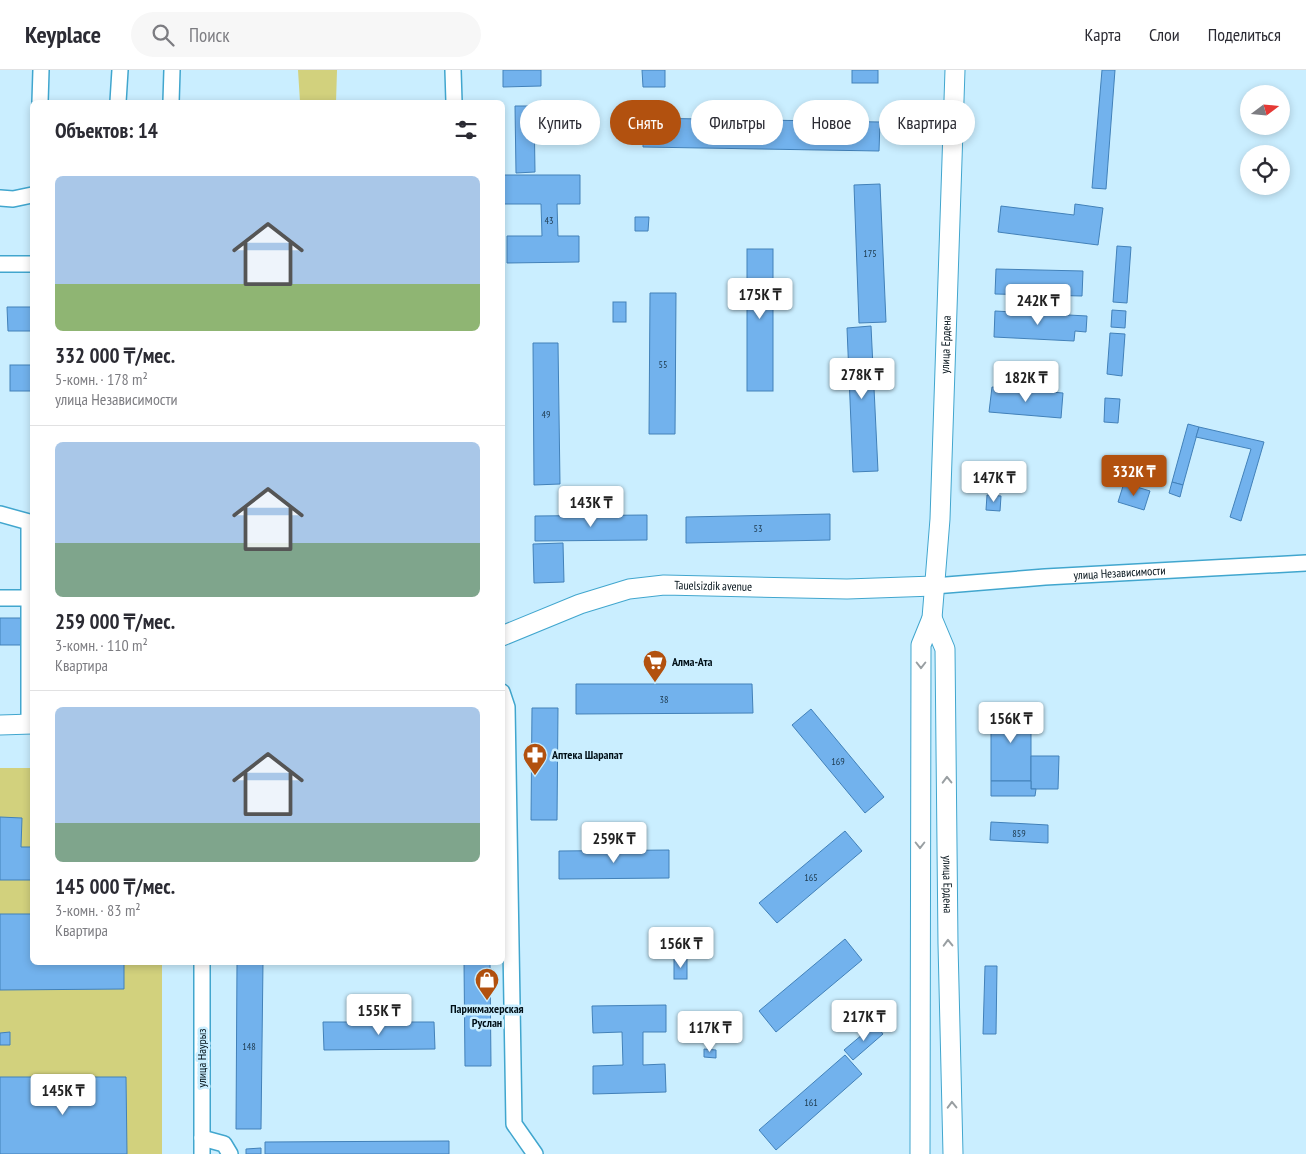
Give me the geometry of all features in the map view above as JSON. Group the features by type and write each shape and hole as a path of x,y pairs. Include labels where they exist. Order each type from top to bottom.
{"street":[{"path":"40,100 41,70"},
{"path":"118,100 120,70"},
{"path":"171,100 172,70"},
{"path":"453,70 454,100"},
{"name":"улица Ердена","path":"920,1154 921,645 932,618 940,519 955,70"},
{"path":"0,198 12,199 30,195"},
{"path":"0,264 30,264"},
{"path":"0,514 29,522 30,661"},
{"name":"улица Независимости","path":"934,586 1045,577 1306,563"},
{"name":"Tauelsizdik avenue","path":"505,635 580,604 628,589 664,585 847,589 934,586"},
{"path":"0,598 29,598"},
{"name":"улица Ердена","path":"932,618 945,649 948,944 953,1154"},
{"path":"505,701 507,707 514,1124 535,1154"},
{"path":"0,725 30,724"},
{"name":"улица Наурыз","path":"202,965 202,1154"},
{"path":"202,1138 224,1144 230,1154"}],"shaded area":[{"path":"298,70 337,70 336,100 300,100"},
{"path":"0,768 30,768 30,965 162,965 162,1154 0,1154"}],"building":[{"path":"503,70 541,70 541,86 503,87"},
{"path":"642,70 665,70 665,87 643,87"},
{"path":"852,70 878,70 878,83 852,83"},
{"path":"1102,70 1115,70 1106,189 1092,188"},
{"path":"515,106 520,106 520,145 535,145 535,172 516,173"},
{"path":"681,119 691,119 691,145 783,145 783,120 793,121 793,145 869,145 869,122 879,122 879,151 643,147 643,145 681,145"},
{"path":"505,175 580,175 580,204 557,204 558,236 579,236 579,262 507,263 507,236 542,236 541,204 505,204"},
{"path":"880,184 886,322 859,323 854,185"},
{"path":"1075,204 1103,208 1098,245 998,232 1001,206 1074,215"},
{"path":"635,217 649,217 648,231 635,231"},
{"path":"1117,246 1131,247 1127,303 1113,302"},
{"path":"747,249 773,249 773,391 747,391"},
{"path":"996,269 1083,271 1082,296 995,294"},
{"path":"650,293 676,293 675,434 649,434"},
{"path":"613,302 626,302 626,322 613,322"},
{"path":"7,307 30,307 30,331 8,331"},
{"path":"1112,310 1126,311 1125,328 1111,327"},
{"path":"995,311 1087,316 1086,332 1075,331 1074,341 994,337"},
{"path":"871,326 878,471 853,472 847,328"},
{"path":"1110,333 1125,334 1122,376 1107,374"},
{"path":"533,343 558,343 560,484 534,485"},
{"path":"10,365 30,365 30,391 10,391"},
{"path":"992,387 1063,393 1061,418 989,412"},
{"path":"1105,398 1120,399 1118,423 1104,422"},
{"path":"1188,424 1199,427 1183,485 1172,482"},
{"path":"1199,427 1264,442 1241,521 1230,517 1251,449 1196,437"},
{"path":"1172,482 1183,485 1180,497 1169,493"},
{"path":"1124,483 1150,491 1144,510 1118,502"},
{"path":"987,495 1001,496 1000,511 986,510"},
{"path":"830,514 830,540 686,543 686,517"},
{"path":"647,515 647,540 535,541 535,516"},
{"path":"563,543 564,582 534,583 533,544"},
{"path":"0,618 21,618 21,645 0,645"},
{"path":"576,684 752,684 753,713 576,714"},
{"path":"991,707 1031,708 1031,781 991,781"},
{"path":"532,708 558,708 557,820 531,820"},
{"path":"811,709 884,797 865,813 792,725"},
{"path":"1031,756 1059,756 1058,789 1031,789"},
{"path":"991,781 1031,781 1031,789 1036,789 1035,796 991,796"},
{"path":"0,817 22,818 21,847 30,847 30,880 0,880"},
{"path":"991,822 1048,825 1048,843 990,840"},
{"path":"845,831 862,851 777,923 759,903"},
{"path":"669,850 669,878 559,879 559,851"},
{"path":"0,914 30,914 30,965 124,965 124,989 0,990"},
{"path":"845,939 862,960 776,1032 759,1011"},
{"path":"674,958 687,958 687,979 674,979"},
{"path":"237,965 263,965 261,1129 236,1129"},
{"path":"464,965 490,965 491,1066 465,1066"},
{"path":"985,966 997,966 996,1034 983,1034"},
{"path":"666,1005 666,1032 643,1032 643,1065 665,1064 666,1092 593,1094 593,1066 623,1065 622,1032 593,1033 592,1006"},
{"path":"323,1022 434,1022 435,1049 324,1050"},
{"path":"875,1024 883,1034 853,1060 844,1050"},
{"path":"10,1032 10,1045 0,1045 0,1033"},
{"path":"704,1049 716,1050 716,1058 704,1057"},
{"path":"845,1055 862,1074 776,1150 759,1130"},
{"path":"0,1077 126,1077 127,1154 0,1154"},
{"path":"449,1141 449,1154 265,1154 265,1142"},
{"path":"261,1148 261,1154 246,1154 246,1149"}],"place":[{"name":"Алма-Ата","path":"655,683"},
{"name":"Аптека Шарапат","path":"535,776"},
{"name":"Парикмахерская Руслан","path":"487,1001"}]}
